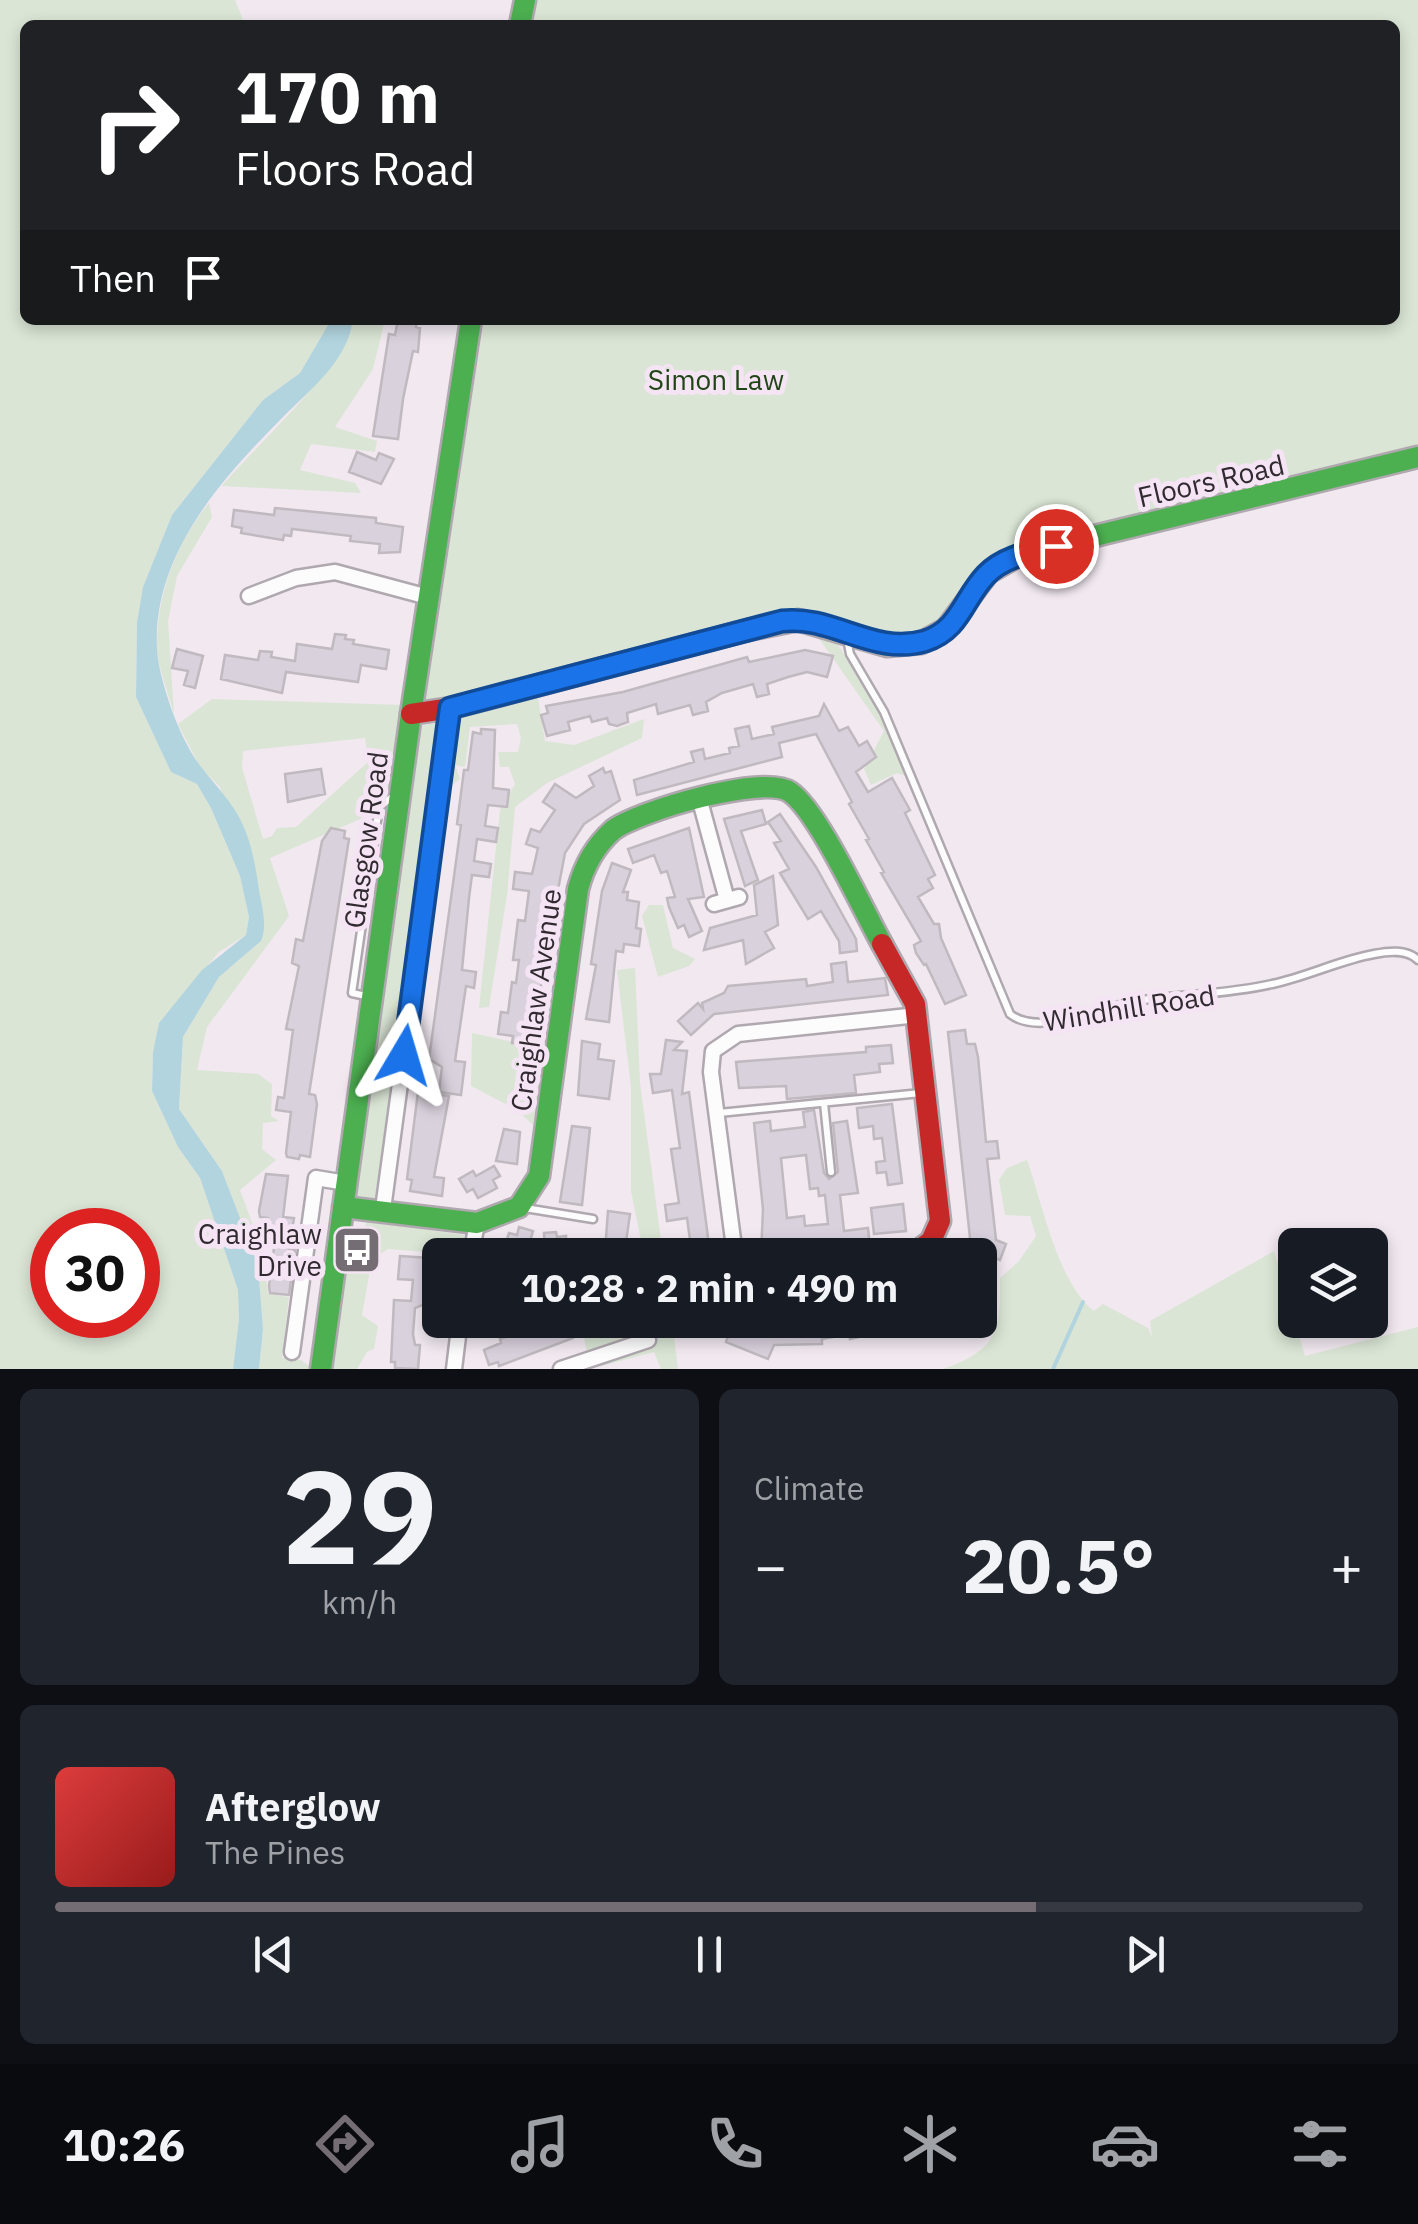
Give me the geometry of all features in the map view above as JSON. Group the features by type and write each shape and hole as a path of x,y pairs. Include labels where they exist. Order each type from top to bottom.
{"street":[{"name":"Glasgow Road","path":"321,1369 469,325"},
{"name":"Floors Road","path":"411,714 450,708 782,621 800,619 879,644 903,646 928,640 955,623 984,576 1000,562 1021,554 1418,457"},
{"path":"249,596 296,578 336,572 428,597"},
{"path":"383,1210 450,708"},
{"name":"Craighlaw Avenue","path":"519,1207 538,1176 582,874 599,844 633,818 764,785 789,790 798,797 908,987 918,1016 940,1220 932,1238"},
{"path":"700,801 727,900"},
{"path":"732,1238 710,1072 714,1051 738,1034 918,1016"},
{"path":"292,1352 316,1178 346,1182"},
{"path":"343,1207 477,1223 519,1207"},
{"path":"474,1238 477,1223"},
{"path":"298,1319 326,1325"},
{"path":"454,1369 458,1338"},
{"path":"561,1369 648,1340"}],"lane":[{"name":"Windhill Road","path":"846,633 850,654 884,712 1010,1014 1019,1022 1037,1025 1142,1000 1231,992 1312,974 1380,952 1412,954 1418,960"},
{"path":"718,1114 927,1093"},
{"path":"824,1103 831,1172"},
{"path":"519,1207 593,1218"}],"green space":[{"path":"0,0 235,0 243,20 20,20 20,325 328,325 300,373 263,400 172,515 143,587 137,622 136,697 171,772 197,784 211,808 240,876 249,917 246,935 219,952 159,1023 152,1091 178,1147 200,1178 238,1290 233,1369 0,1369"},
{"name":"Simon Law","path":"535,0 1418,0 1418,445 1011,548 945,623 900,640 881,638 821,615 423,707 483,325 1400,325 1400,20 531,20"},
{"path":"351,325 384,325 373,369 335,427 377,441 375,452 311,444 300,470 355,483 361,493 222,486 317,382 347,339"},
{"path":"209,503 212,517 177,576 168,621 174,715 158,655 160,607 178,552"},
{"path":"792,629 833,636 884,721 906,776 897,773 871,785 864,769 884,731 818,637"},
{"path":"537,692 545,741 574,745 644,719 642,738 547,783 515,807 507,895 489,1007 479,1008 500,810 515,784 509,767 500,767 498,752 518,752 521,738 517,724 470,727 465,767 455,765 460,779 447,789 455,715"},
{"path":"212,699 403,705 390,786 376,797 372,814 270,858 289,916 207,1027 197,1070 258,1074 272,1084 271,1116 279,1121 263,1123 262,1149 276,1160 240,1190 263,1253 268,1294 289,1297 282,1358 301,1360 313,1369 259,1369 263,1329 258,1265 222,1171 179,1109 183,1037 219,977 261,941 220,787 200,767 178,724","holes":["365,738 368,762 296,827 277,828 272,836 263,839 242,768 243,751"]},
{"path":"440,722 375,1199 353,1198 420,726"},
{"path":"649,905 663,905 673,948 695,959 689,966 658,977 642,916"},
{"path":"635,968 640,1083 661,1238 641,1238 631,1191 631,1087 617,970"},
{"path":"472,1033 546,1049 533,1125 517,1110 471,1086"},
{"path":"1027,1160 1061,1262 1070,1282 1094,1311 1103,1304 1148,1328 1152,1337 1150,1321 1274,1251 1278,1265 1278,1338 1300,1338 1305,1356 1388,1338 1388,1335 1418,1327 1418,1369 943,1369 997,1338 1000,1278 1019,1261 1036,1236 1030,1216 1005,1215 999,1180 1007,1168"},
{"path":"367,1220 464,1238 422,1238 422,1252 388,1249 372,1259 362,1315 378,1326 374,1349 367,1352 357,1369 328,1369 348,1243 361,1241"},
{"path":"584,1338 674,1338 678,1369 661,1369 654,1352 590,1369"}],"water":[{"path":"328,325 352,325 336,361 237,465 195,520 166,582 158,615 159,663 172,711 194,757 242,823 254,859 264,919 261,941 219,977 183,1037 179,1109 222,1171 258,1265 263,1329 259,1369 233,1369 238,1290 200,1178 178,1147 152,1091 153,1052 159,1023 202,970 246,935 249,917 240,876 211,808 197,784 171,772 136,697 137,622 143,587 172,515 263,400 300,373"}],"building":[{"path":"397,325 420,328 398,439 373,436 389,334 395,335"},
{"path":"357,452 376,460 379,453 394,459 381,484 349,472"},
{"path":"275,508 376,518 376,523 403,527 400,552 379,553 380,544 350,541 351,536 292,529 291,536 284,535 283,540 241,533 242,528 232,526 234,510 274,515"},
{"path":"335,634 346,635 345,639 354,640 353,644 389,650 386,669 361,665 358,682 286,672 282,693 221,679 225,655 258,660 260,651 272,652 271,657 295,661 297,644 332,649"},
{"path":"177,649 203,656 195,688 184,685 188,671 172,668"},
{"path":"805,650 833,656 827,677 807,672 788,677 767,684 769,694 757,697 753,684 722,693 706,702 708,711 693,715 690,705 658,714 656,704 627,713 628,722 617,726 609,724 607,718 592,722 590,716 568,722 570,730 547,736 541,715 548,713 546,706 623,692 747,657 749,662"},
{"path":"824,704 839,731 848,727 859,746 867,741 876,757 856,772 868,792 892,778 910,810 905,813 935,875 928,879 933,888 918,897 934,924 939,924 941,938 966,995 945,1004 926,964 916,953 914,945 921,941 881,873 884,872 866,840 869,839 849,804 852,802 816,734 779,743 782,757 637,795 634,780 694,762 691,752 703,749 705,759 730,753 729,748 739,746 735,729 749,726 752,739 774,734 772,727 819,716"},
{"path":"481,729 495,730 493,788 509,790 507,807 488,805 485,826 498,828 496,842 477,839 474,861 491,864 489,877 472,875 469,898 462,970 476,972 474,988 466,986 455,1061 465,1062 461,1095 439,1092 442,1067 429,1059 461,825 457,824 464,770 468,770 473,732 481,734"},
{"path":"603,768 605,773 611,771 620,800 584,824 565,853 543,969 534,1046 512,1043 513,1036 498,1034 501,1012 508,1013 512,982 516,983 519,960 513,960 518,920 525,921 529,891 513,889 515,872 532,874 538,848 526,844 531,829 540,832 555,810 543,802 555,784 576,798 594,786 589,776"},
{"path":"321,769 325,794 288,802 285,774"},
{"path":"762,810 766,824 741,831 758,880 745,886 724,819"},
{"path":"780,814 816,867 856,939 857,951 840,953 839,941 821,911 808,919 780,873 789,869 774,843 781,841 768,822"},
{"path":"331,828 345,831 344,838 349,839 309,1094 315,1095 317,1104 310,1157 300,1155 299,1159 287,1157 286,1153 291,1112 276,1110 278,1097 284,1098 293,1030 286,1029 299,966 292,963 296,939 303,941 322,841"},
{"path":"689,828 704,897 688,899 702,931 689,937 684,925 678,928 669,907 667,898 675,897 667,871 661,873 654,855 633,863 628,849"},
{"path":"612,863 631,870 623,892 628,892 627,900 639,902 636,928 641,929 639,946 624,944 623,952 616,951 609,1022 586,1019 596,965 591,964 602,891"},
{"path":"773,876 778,925 765,932 774,948 746,964 743,940 704,950 710,928 757,915 754,885"},
{"path":"846,962 848,982 885,978 888,995 714,1014 691,1035 678,1021 698,1003 703,1009 702,1003 724,993 728,986 806,979 807,986 833,982 831,964"},
{"path":"965,1030 967,1044 975,1044 986,1142 997,1141 999,1158 987,1159 996,1238 970,1238 948,1032"},
{"path":"666,1040 682,1042 674,1050 687,1051 682,1094 689,1092 708,1238 690,1238 687,1218 667,1221 665,1205 679,1203 671,1149 680,1148 672,1090 653,1093 650,1074 661,1074"},
{"path":"582,1041 600,1044 598,1059 614,1061 609,1099 578,1095"},
{"path":"891,1045 893,1063 879,1064 880,1072 854,1075 856,1093 787,1099 786,1086 739,1088 736,1062 866,1052 866,1047"},
{"path":"418,1092 449,1096 434,1177 444,1178 442,1196 410,1191 412,1180 407,1179"},
{"path":"892,1104 902,1183 888,1185 886,1172 877,1173 876,1162 885,1161 882,1138 874,1139 873,1126 859,1128 857,1108"},
{"path":"814,1110 824,1173 829,1179 838,1172 833,1123 847,1121 858,1193 840,1195 844,1231 868,1228 869,1238 762,1238 763,1209 754,1123 770,1121 771,1131 805,1127 803,1112","holes":["806,1155 810,1189 818,1188 819,1196 825,1195 828,1224 805,1226 804,1216 787,1218 781,1158"]},
{"path":"572,1126 590,1128 582,1205 560,1202"},
{"path":"504,1129 520,1132 517,1164 496,1161"},
{"path":"494,1166 500,1176 493,1180 497,1188 478,1198 473,1189 467,1192 459,1179 473,1171 476,1176"},
{"path":"266,1174 288,1176 283,1217 294,1218 289,1249 295,1250 289,1295 270,1293 275,1240 269,1239 268,1218 260,1217 259,1211"},
{"path":"903,1204 906,1231 874,1234 871,1208"},
{"path":"608,1211 630,1214 627,1238 606,1238"},
{"path":"519,1227 533,1231 531,1238 507,1238 509,1233 517,1235"},
{"path":"556,1232 557,1237 566,1238 544,1238 544,1233"},
{"path":"997,1240 1006,1244 1000,1260 997,1259"},
{"path":"400,1256 422,1258 422,1305 415,1308 413,1334 415,1345 420,1345 418,1369 395,1368 395,1362 391,1362 394,1300 411,1301 413,1280 398,1279"},
{"path":"573,1338 499,1366 498,1362 489,1365 484,1350 501,1343 500,1339"},
{"path":"727,1338 827,1338 822,1339 822,1344 774,1345 768,1359 726,1342"}],"waterway":[{"path":"1053,1369 1083,1302"}],"traffic: fast":[{"path":"521,20 525,0"},
{"path":"321,1369 411,714 470,325"},
{"path":"748,630 798,620 887,646 921,643 946,629 988,573 1021,554 1418,457"},
{"path":"343,1207 477,1223 519,1207 539,1176 578,889 596,850 613,830 627,822 729,791 776,788 790,792 814,819 882,944"}],"traffic: jam":[{"path":"411,714 451,708 748,630"},
{"path":"882,944 915,1004 940,1221 932,1238"}],"place":[{"name":"Craighlaw Drive","path":"357,1250"}],"route":[{"path":"404,1055 450,708 782,621 800,619 825,624 879,644 903,646 928,640 955,623 984,576 1000,562 1056,546"}]}
